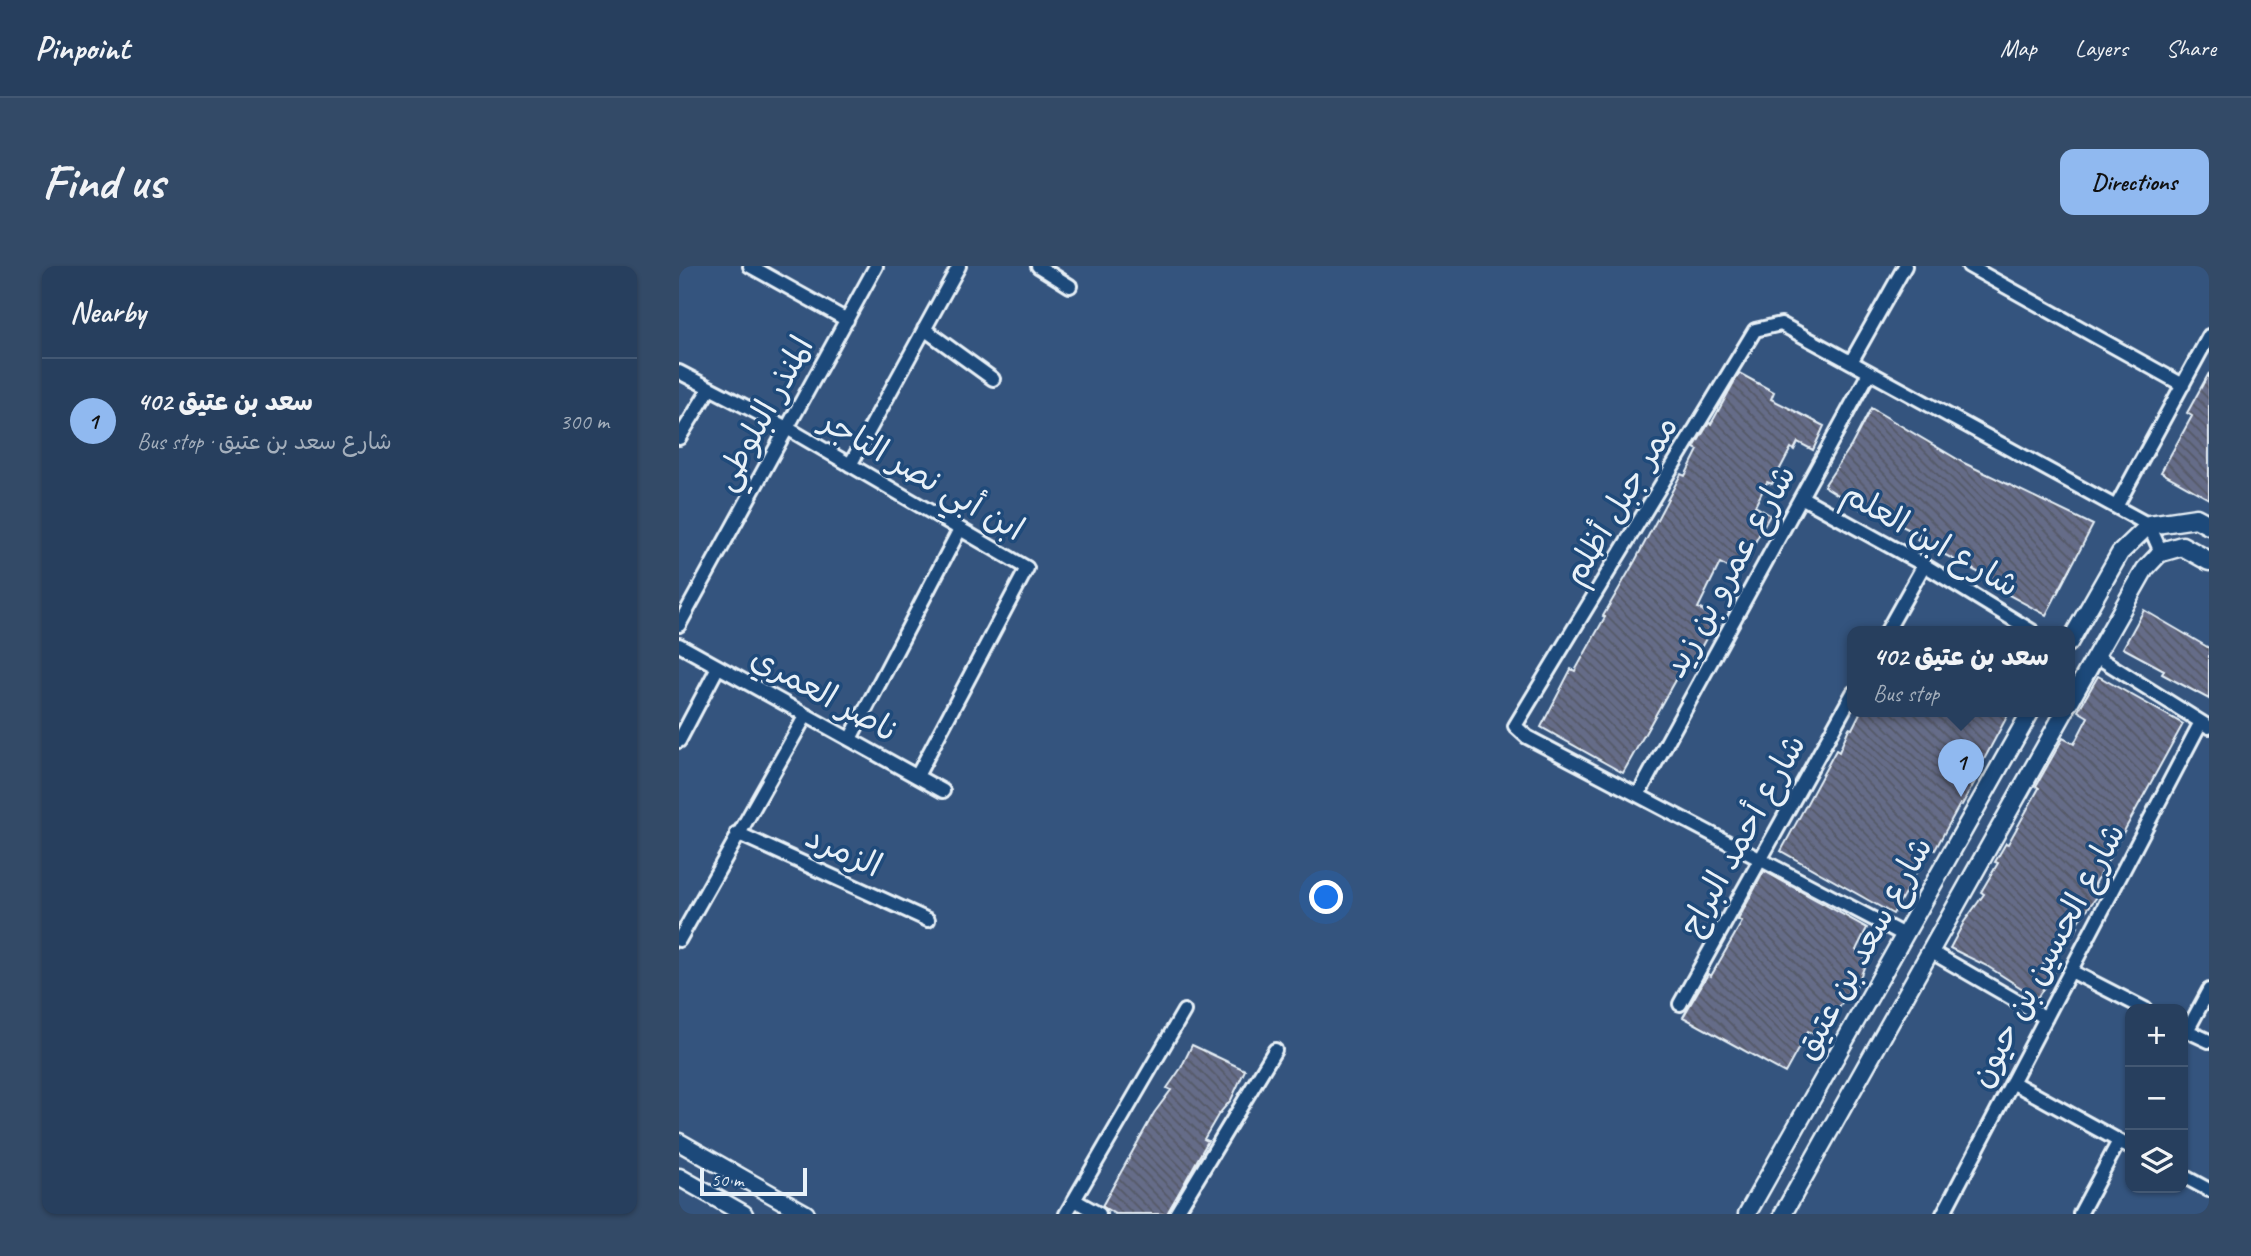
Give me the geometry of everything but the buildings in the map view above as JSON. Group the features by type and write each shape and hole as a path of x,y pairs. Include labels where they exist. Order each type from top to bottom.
{"main road":[{"path":"2149,525 2196,518 2209,525"},
{"path":"2161,552 2182,546 2209,561"}],"street":[{"path":"750,266 847,320"},
{"name":"المنذر البلوطي","path":"679,625 876,266"},
{"path":"850,465 959,266"},
{"path":"1038,266 1070,286"},
{"path":"1851,362 1905,266"},
{"path":"1969,266 2183,385"},
{"name":"ممر جبل أظلم","path":"1905,935 1527,737 1515,726 1755,330 1781,324 2149,525"},
{"path":"924,329 993,379"},
{"path":"2116,507 2208,339"},
{"name":"ابن أبي نصر التاجر","path":"679,372 787,428 1027,568 917,776"},
{"name":"شارع عمرو بن زيد","path":"1638,796 1869,373"},
{"path":"679,438 710,388"},
{"name":"شارع ابن العلم","path":"1801,497 1924,565 2024,626"},
{"path":"2075,634 2120,553 2149,525 2161,552 2145,569 2075,694"},
{"path":"850,739 960,529"},
{"path":"1890,626 1924,565"},
{"name":"ناصر العمري","path":"679,645 943,791"},
{"path":"2096,656 2205,724"},
{"path":"679,741 719,667"},
{"name":"شارع أحمد البراج","path":"1680,1004 1847,704"},
{"path":"679,940 806,715"},
{"name":"شارع سعد بن عتيق","path":"1747,1214 2028,717"},
{"name":"شارع سعد بن عتيق","path":"1783,1214 2062,717"},
{"name":"شارع الحسين بن حيون","path":"1943,1214 2205,724"},
{"name":"الزمرد","path":"738,834 928,920"},
{"path":"1930,951 2046,1018"},
{"path":"2071,971 2135,1004"},
{"path":"2188,1025 2209,990"},
{"path":"1066,1214 1184,1012"},
{"path":"2188,1031 2209,1041"},
{"path":"1176,1214 1275,1050"},
{"path":"2012,1082 2125,1144 2080,1214"},
{"path":"679,1142 806,1214"},
{"path":"679,1177 744,1214"},
{"path":"2188,1179 2209,1191"},
{"path":"1075,1200 1099,1214"}],"place":[{"name":"سعد بن عتيق 402","path":"1961,797"}]}
